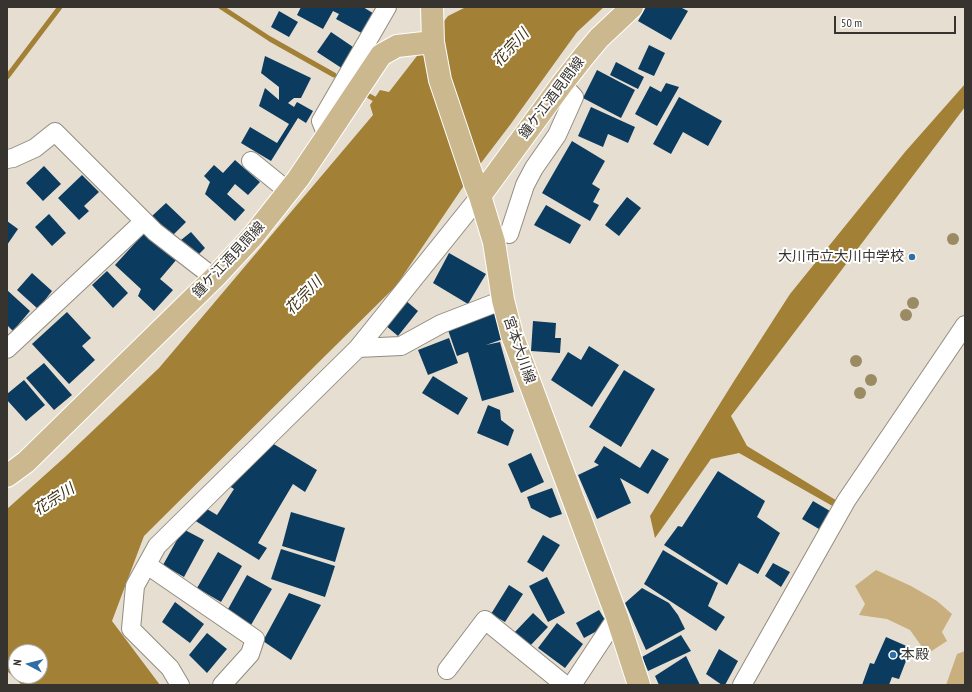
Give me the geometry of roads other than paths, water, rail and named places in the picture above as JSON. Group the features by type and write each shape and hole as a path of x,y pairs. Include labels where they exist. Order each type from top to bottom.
{"main road":[{"name":"鐘ケ江酒見間線","path":"478,190 599,38 632,7"},
{"name":"鐘ケ江酒見間線","path":"7,476 26,462 215,277 253,236 298,179 381,55 429,29"},
{"name":"宮本大川線","path":"429,29 440,80 478,190 494,242 503,300 512,334 617,617 639,685"}],"street":[{"path":"328,136 321,121 387,7"},
{"path":"509,234 525,185 534,168 557,135 574,97 562,84"},
{"path":"7,159 13,158 35,148 56,132 155,232 215,277"},
{"path":"250,161 288,191"},
{"path":"180,685 170,668 131,630 135,586 157,546 358,348 478,190"},
{"path":"7,349 144,221"},
{"path":"358,348 401,346 441,324 503,300"},
{"path":"742,685 842,508 965,325"},
{"path":"153,569 255,639 250,654 222,685"},
{"path":"572,685 617,617"},
{"path":"447,670 485,620 564,685"}],"water":[{"name":"花宗川","path":"466,7 604,7 577,32 510,125 465,184 396,286 144,536 112,621 160,685 22,685 21,684 48,684 48,644 8,644 8,672 7,671 7,509 65,457 159,368 373,115 370,105 380,90 389,92 448,16"},
{"path":"965,84 965,107 731,416 747,446 839,502 836,508 739,453 711,459 655,538 650,516 790,294 905,152"}],"waterway":[{"path":"7,77 60,7"},
{"path":"221,7 270,39 334,75"},
{"path":"369,96 378,101"}],"place":[{"name":"大川市立大川中学校","path":"912,257"},
{"name":"本殿","path":"893,655"}]}
